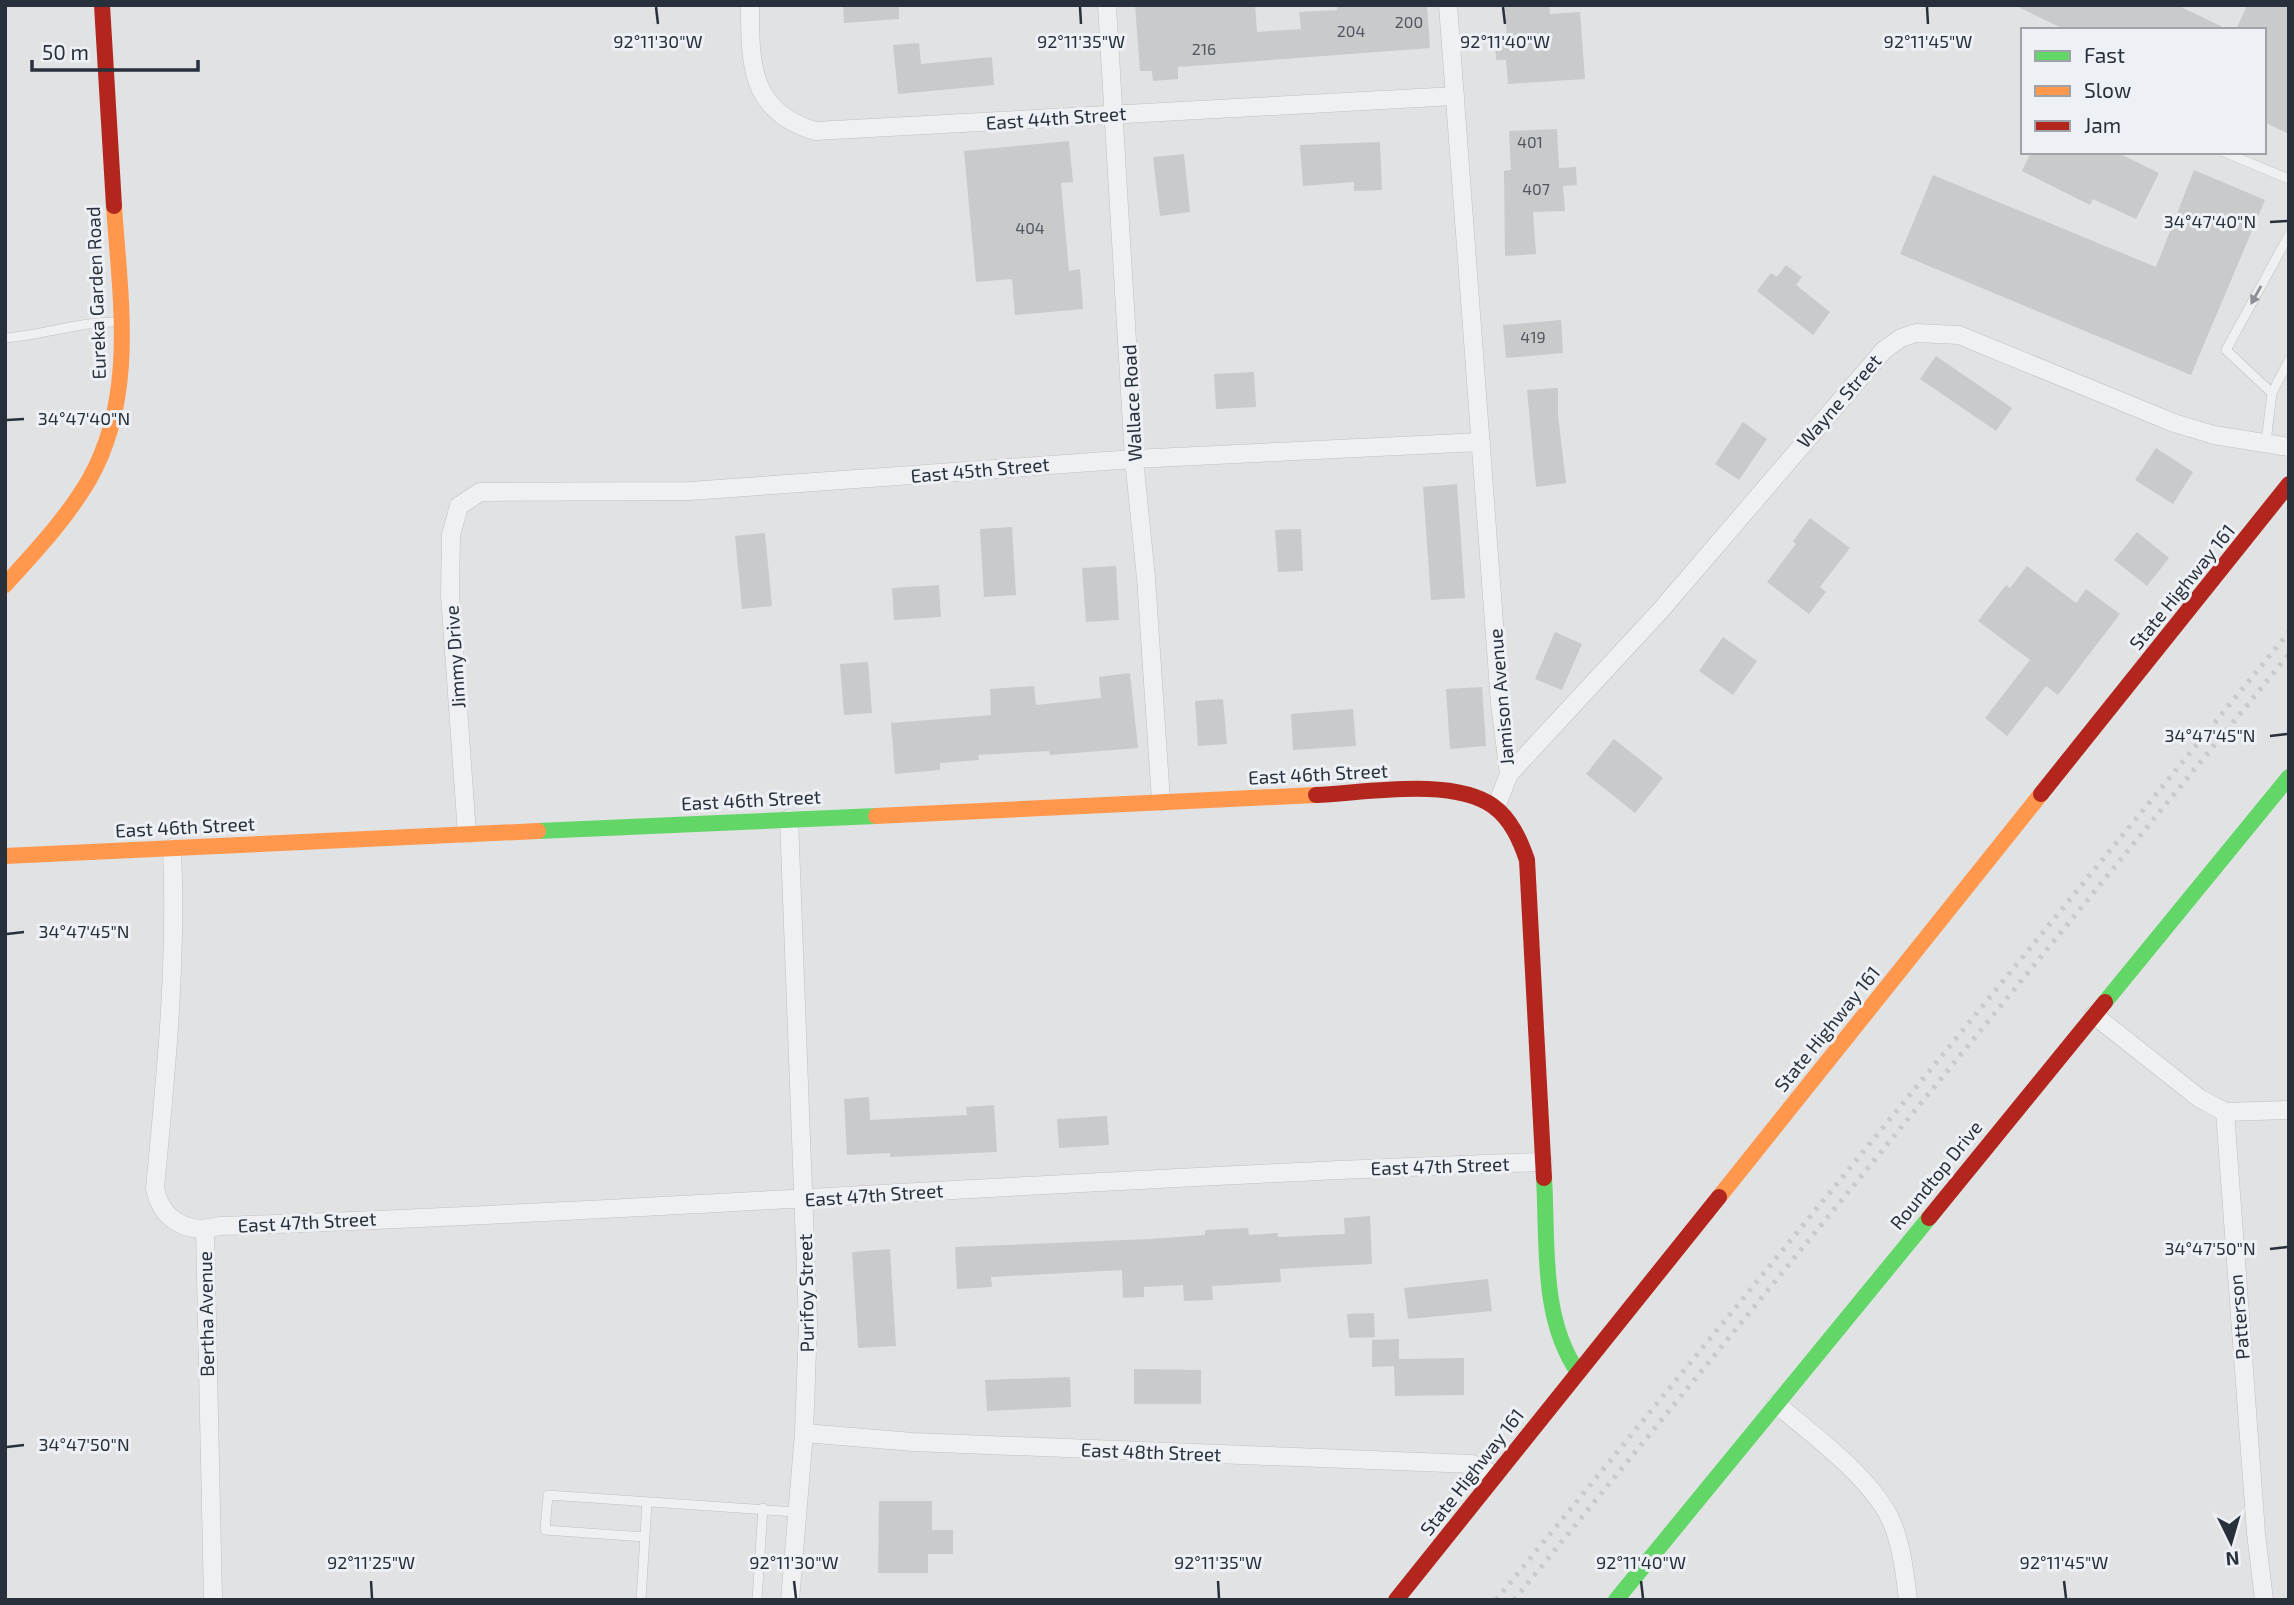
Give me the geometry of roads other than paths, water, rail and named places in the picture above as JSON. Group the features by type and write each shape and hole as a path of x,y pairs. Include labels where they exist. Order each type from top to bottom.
{"street":[{"name":"Eureka Garden Road","path":"5,585 62,524 98,466 112,428 121,388 121,322 102,5"},
{"name":"East 44th Street","path":"750,5 755,79 764,98 778,114 795,125 815,131 1455,96"},
{"name":"Wallace Road","path":"1107,5 1134,458 1146,578 1160,802"},
{"name":"Jamison Avenue","path":"1448,5 1500,703 1509,774 1496,807"},
{"name":"Wayne Street","path":"1509,774 1660,611 1884,351 1901,338 1916,332 1959,335 2174,423 2214,435 2289,447"},
{"name":"East 45th Street","path":"480,492 690,491 1134,458 1481,442"},
{"name":"State Highway 161","path":"1396,1600 2289,484"},
{"name":"Jimmy Drive","path":"467,834 450,595 451,535 459,506 480,492"},
{"name":"Roundtop Drive","path":"1616,1600 2289,777"},
{"name":"East 46th Street","path":"5,856 1454,790 1476,796 1496,807"},
{"path":"1496,807 1511,822 1521,840 1527,860 1550,1304 1564,1352 1577,1372"},
{"name":"Purifoy Street","path":"789,819 808,1323 804,1433 790,1600"},
{"name":"Bertha Avenue","path":"172,848 175,918 173,994 155,1188 158,1203 167,1217 205,1230 213,1600"},
{"path":"2094,1015 2199,1098 2225,1112 2289,1110"},
{"name":"Patterson","path":"2225,1112 2256,1534 2264,1600"},
{"name":"East 47th Street","path":"205,1230 219,1226 804,1200 1152,1178 1543,1162"},
{"path":"1776,1404 1817,1438 1877,1499 1892,1523 1904,1562 1908,1600"},
{"name":"East 48th Street","path":"804,1433 914,1442 1472,1464 1495,1475"}],"lane":[{"path":"2229,154 2289,179"},
{"path":"2272,393 2226,351 2289,235"},
{"path":"5,338 46,333 81,323 121,322"},
{"path":"2266,442 2272,393 2289,360"},
{"path":"645,1537 545,1530 548,1495 796,1512"},
{"path":"641,1600 647,1503"},
{"path":"757,1600 763,1508"}],"railway":[{"path":"1496,1600 2289,632"},
{"path":"1514,1600 2289,654"}]}
